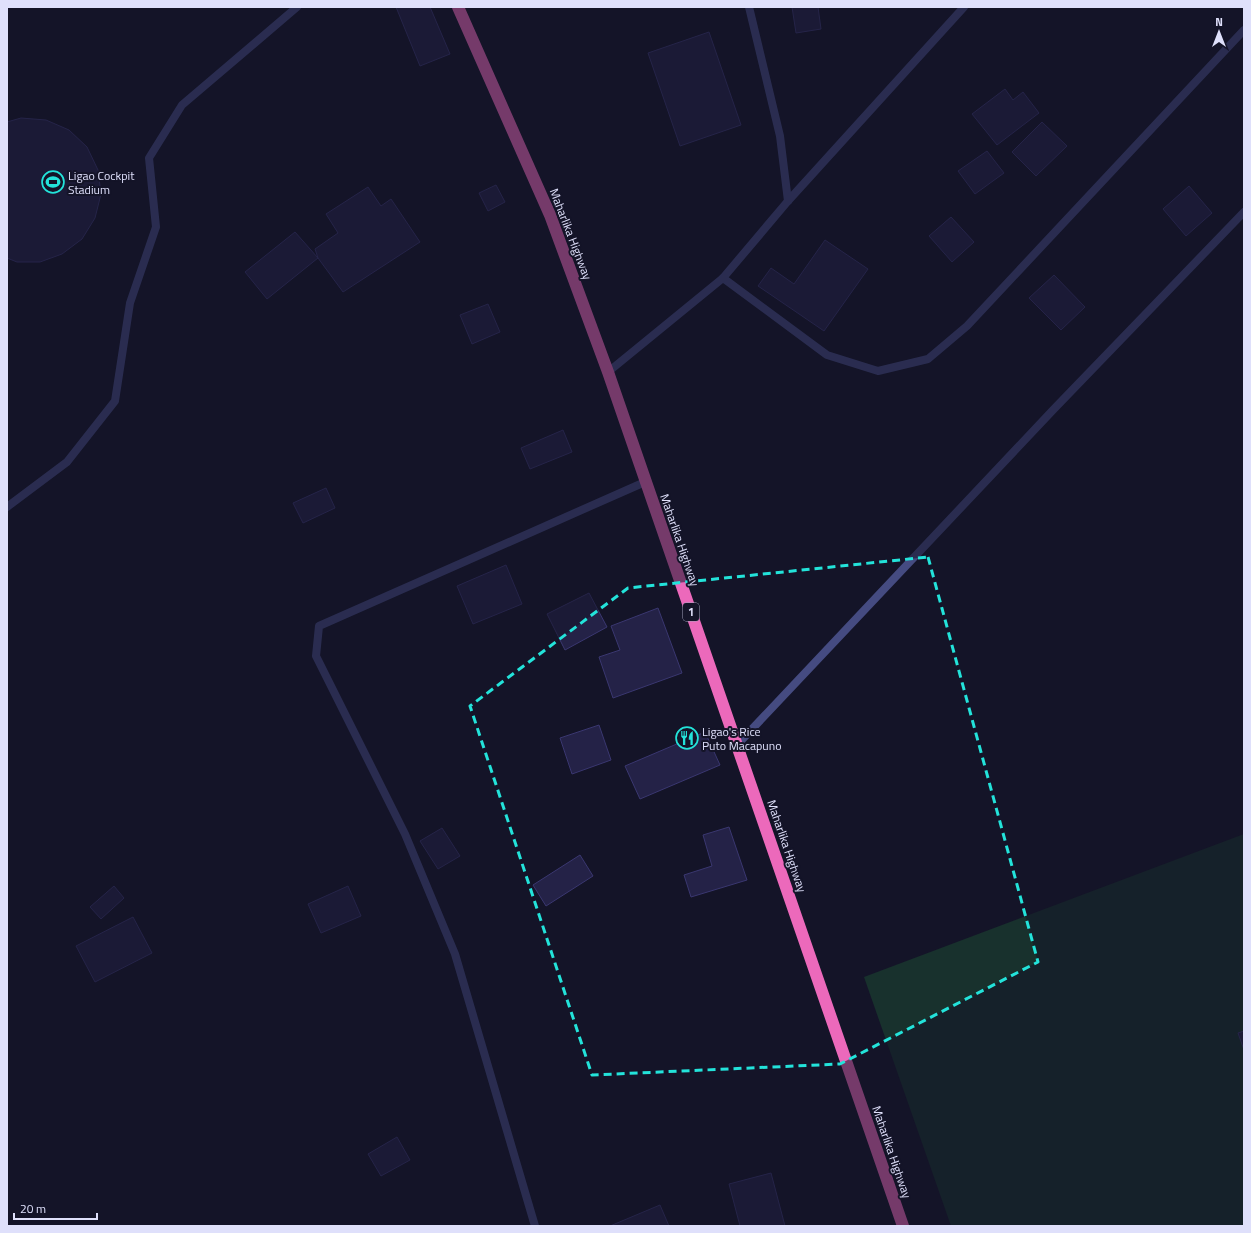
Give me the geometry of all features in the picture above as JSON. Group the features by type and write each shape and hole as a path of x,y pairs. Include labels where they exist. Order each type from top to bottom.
{"highway":[{"name":"Maharlika Highway","path":"458,7 550,215 608,372 903,1226"}],"street":[{"path":"7,507 67,462 115,401 130,303 156,227 149,158 182,105 297,7"},
{"path":"749,7 780,136 788,201"},
{"path":"608,372 723,278 788,201 964,7"},
{"path":"723,278 827,355 878,372 928,360 968,326 1244,30"},
{"path":"737,745 1053,410 1244,212"},
{"path":"535,1226 455,954 406,834 316,656 320,626 645,482"}],"highlighted area":[{"path":"928,557 1038,962 840,1064 592,1075 470,706 628,588"}],"green space":[{"path":"1244,834 1244,1226 951,1226 864,977"}],"building":[{"path":"396,7 430,7 450,54 420,66"},
{"path":"792,7 818,7 821,29 796,33"},
{"path":"709,32 741,125 680,146 648,53"},
{"path":"1005,89 1013,100 1023,92 1039,113 997,145 972,114"},
{"name":"Ligao Cockpit Stadium","path":"21,118 46,120 69,130 87,147 98,170 101,194 95,218 82,239 62,254 40,262 17,262 7,258 7,122"},
{"path":"1042,122 1067,146 1036,176 1012,152"},
{"path":"987,151 1004,173 975,194 958,171"},
{"path":"496,185 505,202 488,211 479,193"},
{"path":"1189,186 1212,213 1186,236 1163,209"},
{"path":"368,187 381,206 391,199 420,242 343,292 318,258 315,249 338,233 326,214"},
{"path":"951,217 974,242 952,262 929,236"},
{"path":"295,232 318,258 267,299 245,272"},
{"path":"825,240 868,269 824,331 758,286 771,268 794,284"},
{"path":"1054,275 1085,307 1061,330 1029,298"},
{"path":"488,304 500,332 472,344 460,315"},
{"path":"563,430 572,452 530,469 521,448"},
{"path":"326,488 335,508 303,523 293,503"},
{"path":"506,565 522,604 473,624 457,586"},
{"path":"589,593 607,627 565,650 547,614"},
{"path":"658,608 682,673 613,698 599,657 620,650 611,626"},
{"path":"599,725 611,760 572,774 560,738"},
{"path":"705,732 720,765 640,799 625,766"},
{"path":"729,827 747,880 691,897 684,875 712,866 703,835"},
{"path":"442,828 460,856 438,869 420,841"},
{"path":"580,855 593,876 546,906 533,885"},
{"path":"114,886 124,898 101,919 90,907"},
{"path":"348,886 361,916 321,933 308,904"},
{"path":"133,917 152,953 95,982 76,946"},
{"path":"1244,1031 1244,1050 1238,1033"},
{"path":"397,1137 410,1160 381,1176 368,1154"},
{"path":"771,1173 785,1226 740,1226 729,1184"},
{"path":"660,1205 669,1226 610,1226"}],"place":[{"name":"Ligao Cockpit Stadium","path":"53,182"},
{"name":"Ligao's Rice Puto Macapuno","path":"687,738"}]}
